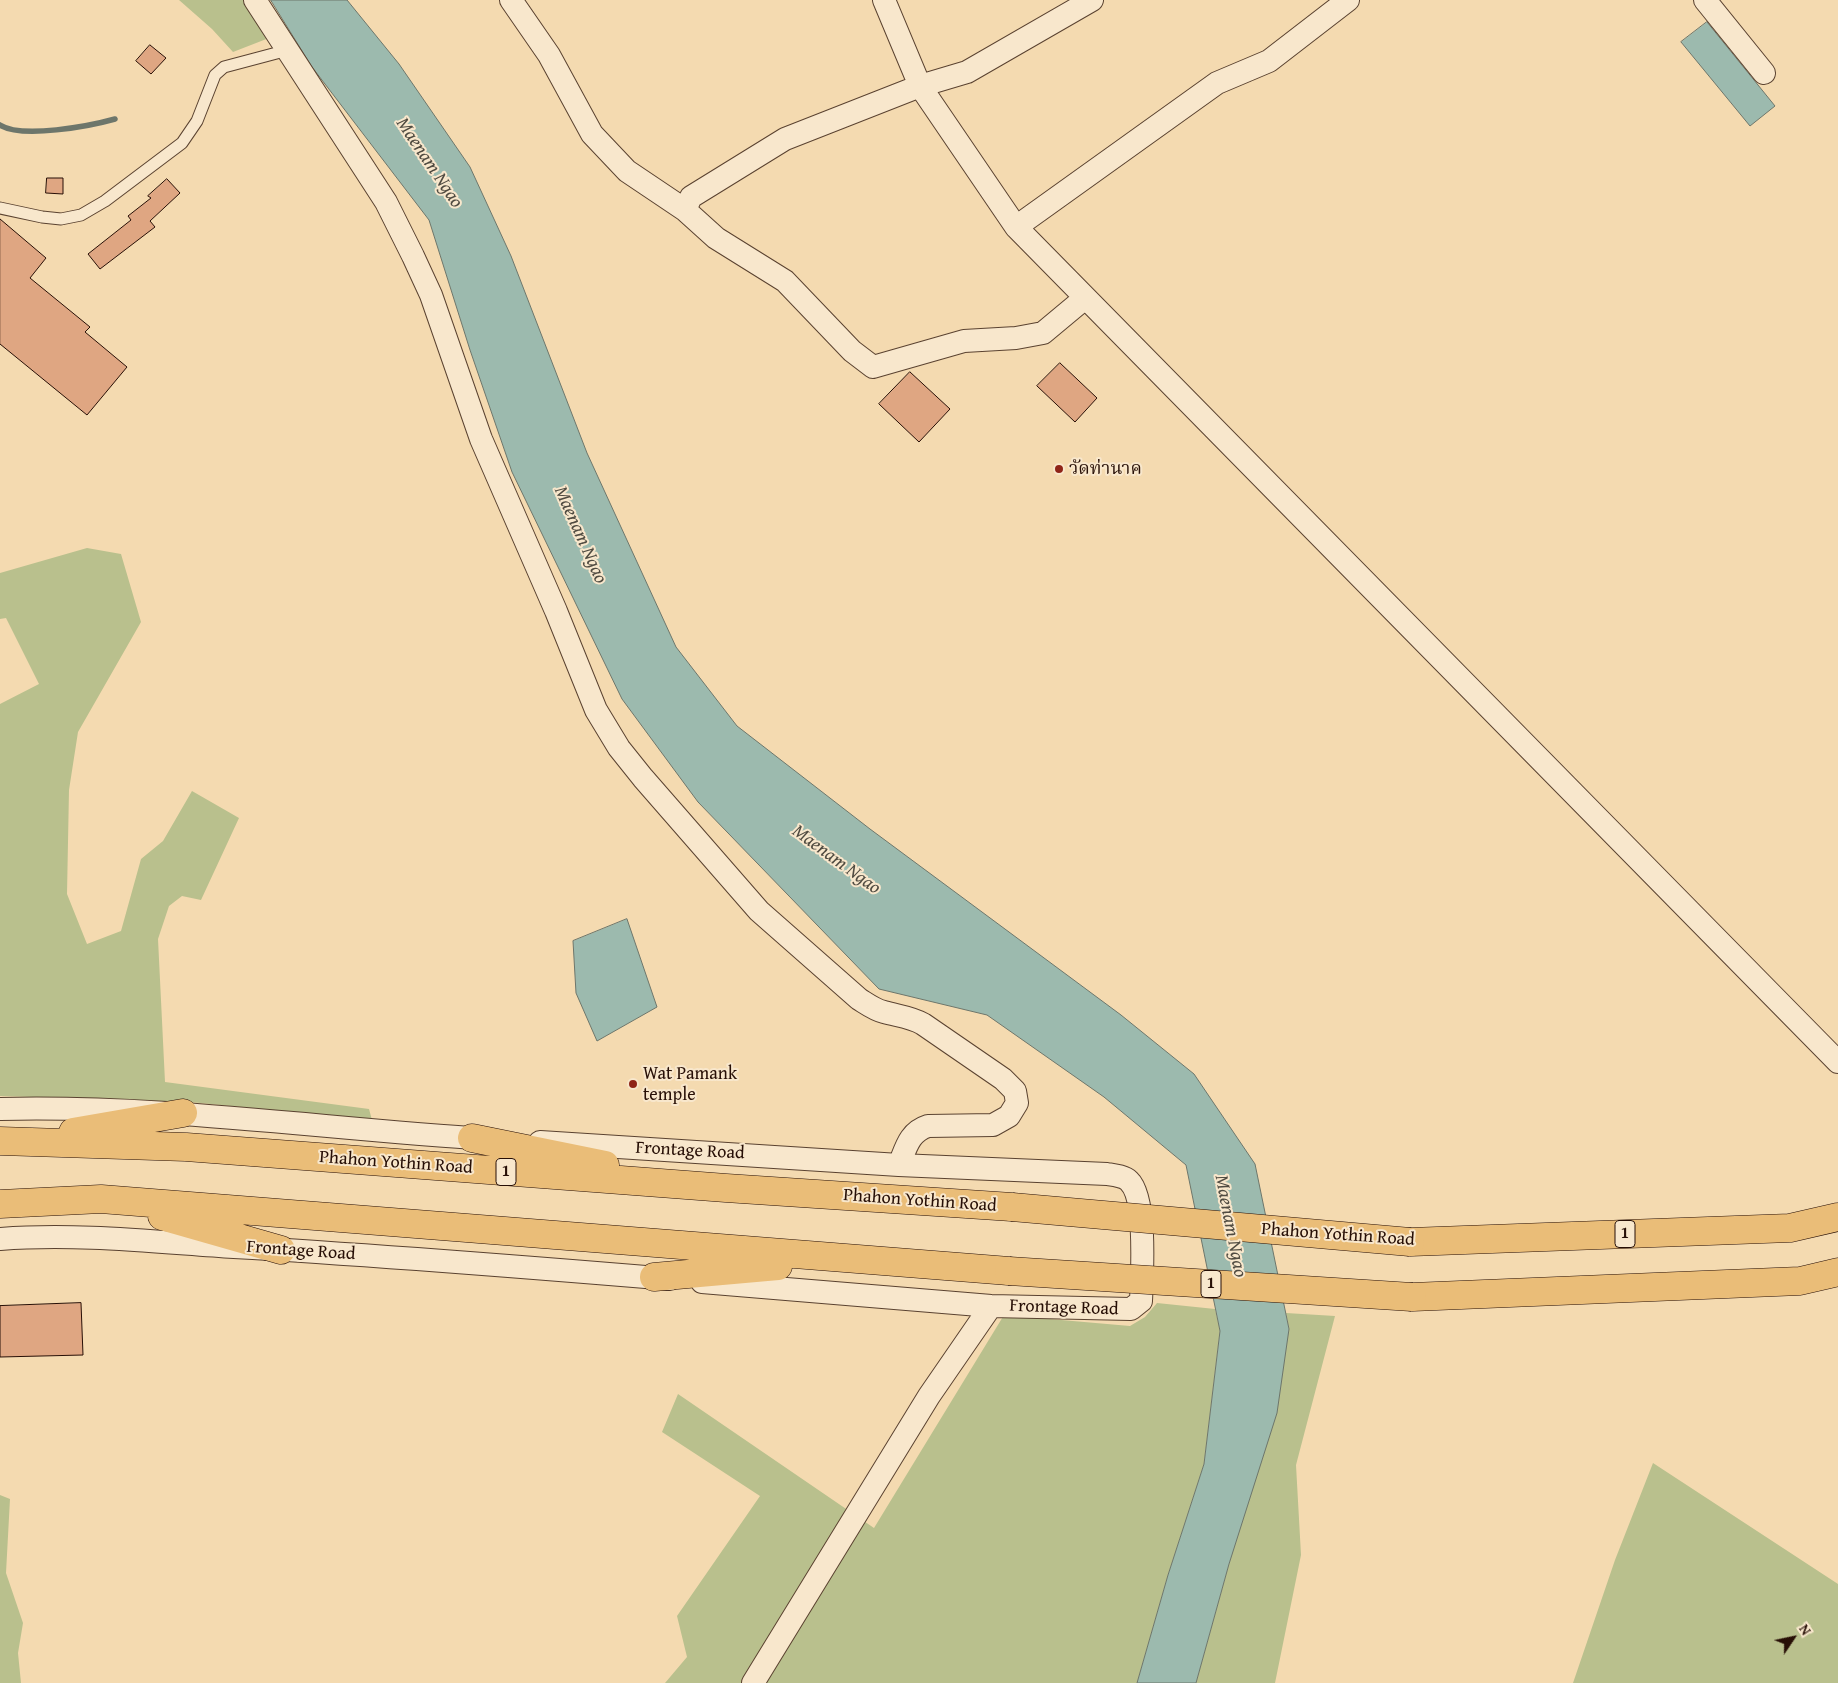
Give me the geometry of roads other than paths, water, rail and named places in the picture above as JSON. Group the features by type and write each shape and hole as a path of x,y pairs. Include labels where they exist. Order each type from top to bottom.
{"highway":[{"path":"7,1141 183,1113"},
{"path":"472,1138 726,1188"},
{"name":"Phahon Yothin Road","path":"7,1141 186,1147 726,1188 1012,1207 1410,1242 1790,1228 1838,1217"},
{"path":"102,1199 281,1250"},
{"name":"1","path":"0,1204 102,1199 1009,1271 1412,1297 1800,1281 1838,1272"},
{"path":"654,1278 851,1259"}],"street":[{"path":"255,0 386,202 432,295 481,439 556,611 596,710 619,748 759,911 859,999 871,1007 884,1012 913,1018 991,1070 1015,1091 1017,1103 1008,1116 993,1125 928,1126 920,1128 912,1134 899,1165"},
{"path":"511,0 549,56 592,134 628,171 686,210 716,238 785,281 852,351 873,367 964,341 1016,338 1043,333 1085,298"},
{"path":"884,0 920,86 1016,227 1838,1062"},
{"path":"686,210 691,197 785,139 920,86 966,72 1092,0"},
{"path":"1016,227 1217,83 1269,61 1348,0"},
{"path":"1705,0 1764,73"},
{"name":"Frontage Road","path":"0,1109 58,1107 183,1113 472,1138 899,1165 1107,1174 1127,1179 1136,1189 1144,1248 1141,1301 1131,1310 991,1306 281,1250 81,1238 23,1237 0,1239"},
{"path":"753,1683 929,1396 991,1306"}],"lane":[{"path":"0,208 42,218 61,219 81,214 105,201 182,143 196,121 215,75 224,67 288,50"}],"water":[{"name":"Maenam Ngao","path":"271,0 347,0 399,64 470,167 511,256 587,453 676,647 737,726 870,829 1121,1015 1194,1074 1255,1164 1289,1329 1277,1413 1229,1564 1196,1683 1137,1683 1168,1575 1204,1464 1220,1331 1186,1165 1104,1097 987,1015 879,989 698,802 622,699 512,472 470,350 429,220 312,67"},
{"path":"1707,22 1775,106 1750,126 1681,42"},
{"path":"627,919 657,1007 597,1041 576,993 573,941"}],"waterway":[{"path":"0,125 10,129 39,131 73,128 115,119"}],"place":[{"name":"วัดท่านาค","path":"1059,469"},
{"name":"Wat Pamank temple","path":"633,1084"}]}
